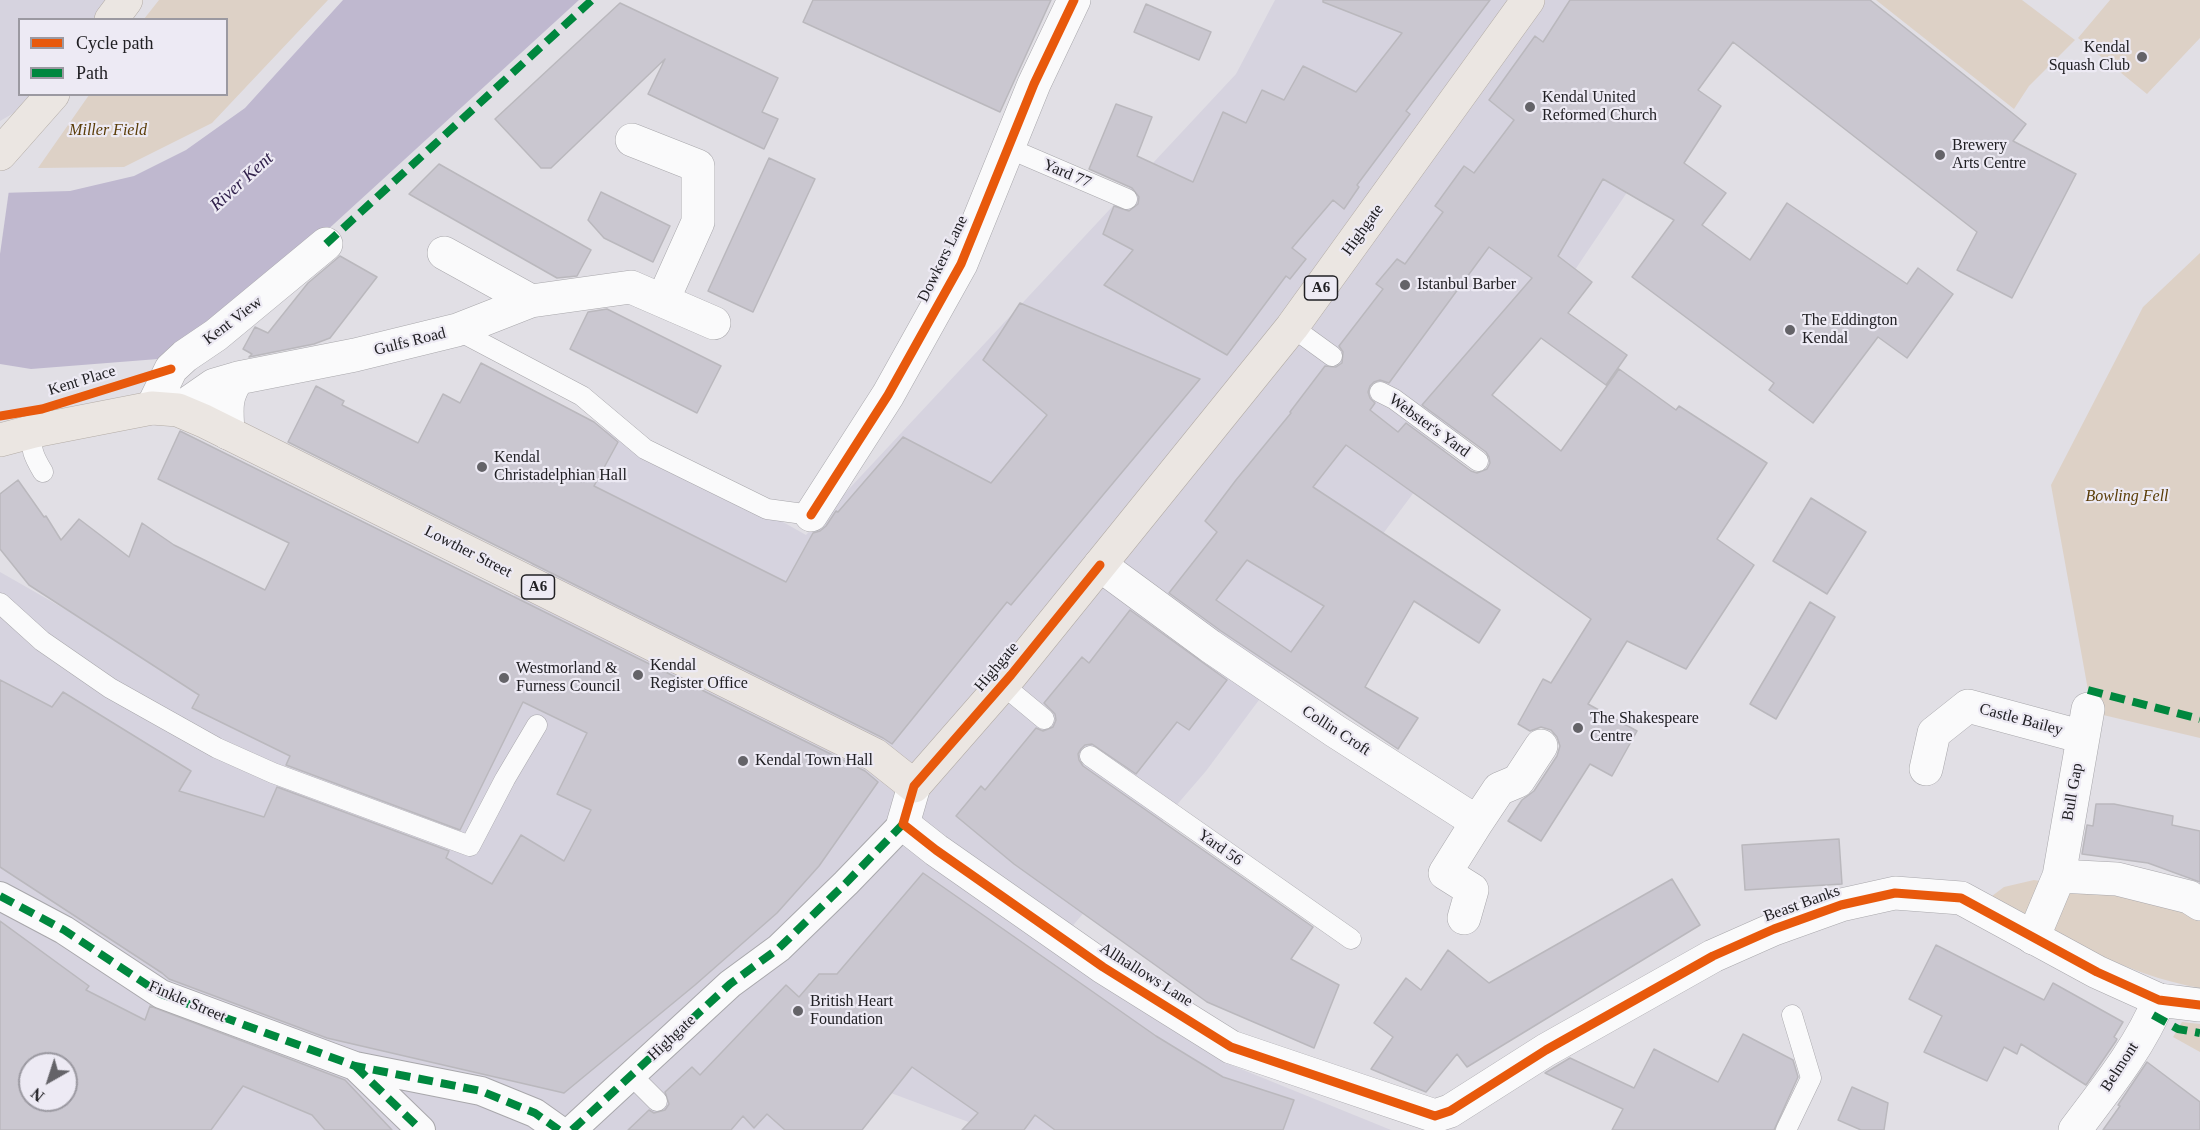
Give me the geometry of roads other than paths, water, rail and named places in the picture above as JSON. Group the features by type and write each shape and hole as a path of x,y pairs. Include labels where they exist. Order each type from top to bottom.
{"highway":[{"path":"112,18 126,0"},
{"name":"Highgate","path":"914,786 1003,685 1292,327 1528,0"},
{"path":"1,149 51,96"},
{"path":"0,440 34,431 165,409"},
{"name":"Lowther Street","path":"165,409 228,433 874,755 914,786"}],"street":[{"name":"Dowkers Lane","path":"811,516 888,395 961,264 1035,84 1074,0"},
{"path":"633,140 698,166 698,222 663,300"},
{"name":"Kent View","path":"165,409 171,369 184,356 243,313 326,244"},
{"path":"444,253 531,302"},
{"name":"Gulfs Road","path":"165,409 214,385 238,378 356,355 457,330 531,302 578,294 631,287 714,323"},
{"path":"228,433 226,400 238,378"},
{"name":"Collin Croft","path":"1100,565 1220,653 1335,731 1478,822"},
{"name":"Castle Bailey","path":"1926,769 1934,733 1968,706 2085,723"},
{"name":"Bull Gap","path":"2059,876 2085,723"},
{"path":"1464,918 1472,890 1445,873 1499,789 1518,782 1541,746"},
{"path":"903,824 914,786"},
{"name":"Highgate","path":"572,1130 730,984 779,948 903,824"},
{"name":"Allhallows Lane","path":"903,824 936,850 1103,967 1231,1047 1432,1123"},
{"path":"2033,938 2059,876 2117,879 2189,897 2200,904"},
{"name":"Beast Banks","path":"1432,1123 1546,1050 1713,956 1774,929 1841,905 1895,893 1961,898 2097,972 2159,1000 2200,1005"},
{"name":"Finkle Street","path":"0,896 64,930 161,994 355,1066 481,1092 536,1113 559,1130"},
{"name":"Belmont","path":"2075,1130 2106,1089 2153,1015 2159,1000"},
{"name":"Finkle Street","path":"355,1066 421,1130"}],"lane":[{"name":"Yard 77","path":"1008,148 1127,199"},
{"path":"1292,327 1332,356"},
{"path":"457,330 582,396 645,449 767,509 811,516"},
{"name":"Webster's Yard","path":"1380,392 1394,399 1478,462"},
{"path":"34,431 30,444 33,455 43,472"},
{"path":"0,603 42,641 110,688 217,748 273,773 470,846 505,778 537,725"},
{"path":"1003,685 1044,719"},
{"name":"Yard 56","path":"1090,756 1351,939"},
{"path":"1786,1130 1811,1078 1792,1015"},
{"path":"631,1075 657,1101"}],"water":[{"name":"River Kent","path":"343,0 579,0 265,287 210,331 158,359 31,369 0,364 0,193 70,191 134,176 186,150 245,108"}],"place":[{"name":"Kendal Squash Club","path":"2142,57"},
{"name":"Kendal United Reformed Church","path":"1530,107"},
{"name":"Brewery Arts Centre","path":"1940,155"},
{"name":"Istanbul Barber","path":"1405,285"},
{"name":"The Eddington Kendal","path":"1790,330"},
{"name":"Kendal Christadelphian Hall","path":"482,467"},
{"name":"Kendal Register Office","path":"638,675"},
{"name":"Westmorland & Furness Council","path":"504,678"},
{"name":"The Shakespeare Centre","path":"1578,728"},
{"name":"Kendal Town Hall","path":"743,761"},
{"name":"British Heart Foundation","path":"798,1011"}],"park label":[{"name":"Miller Field","path":"108,131"},
{"name":"Bowling Fell","path":"2127,497"}]}
